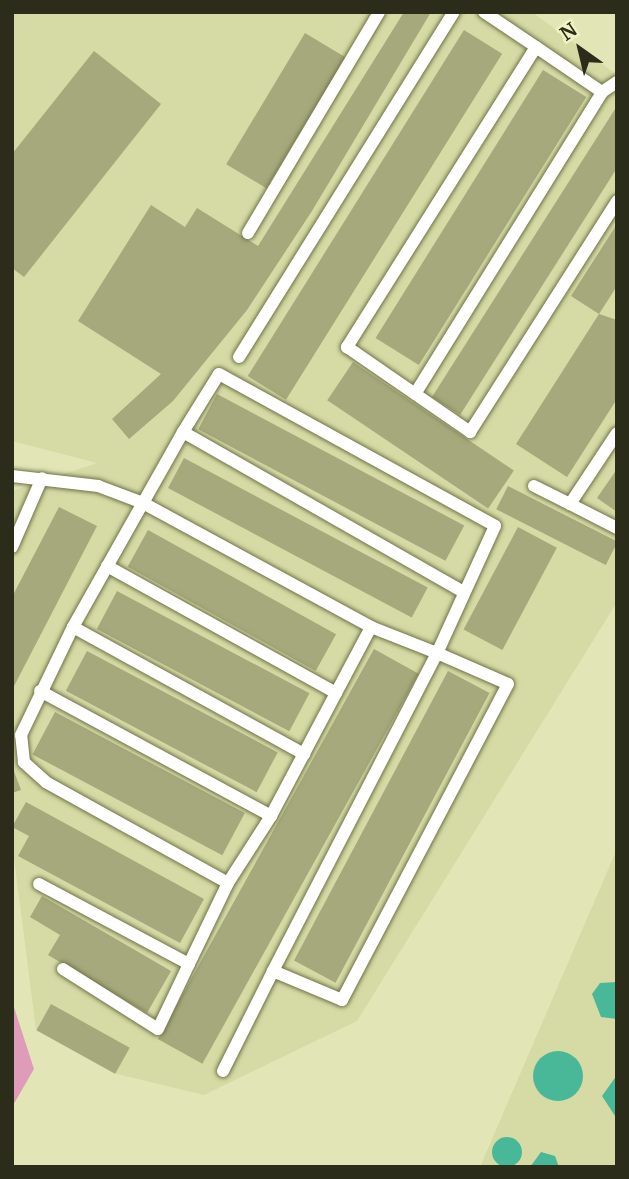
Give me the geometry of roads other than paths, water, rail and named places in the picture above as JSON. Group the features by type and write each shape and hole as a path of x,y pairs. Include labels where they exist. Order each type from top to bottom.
{"lane":[{"path":"248,233 379,12"},
{"path":"239,357 454,12"},
{"path":"484,12 602,92"},
{"path":"536,47 347,347 471,432 617,201"},
{"path":"415,394 602,92 617,82"},
{"path":"223,1071 437,653 463,591 495,526 219,374 107,566 40,691 21,735 24,762 46,782 228,883"},
{"path":"183,432 463,591"},
{"path":"570,504 617,433"},
{"path":"12,476 98,486 143,503 372,627 508,684 342,1000 273,971"},
{"path":"12,547 42,478"},
{"path":"534,486 617,528"},
{"path":"107,566 336,693"},
{"path":"63,969 158,1029 228,883 271,816 372,627"},
{"path":"73,628 304,754"},
{"path":"40,691 271,816"},
{"path":"39,884 189,964"}],"water":[{"path":"617,982 617,1019 601,1017 592,994 600,983"},
{"path":"558,1051 576,1058 583,1076 576,1094 558,1101 540,1094 533,1076 540,1058"},
{"path":"617,1075 617,1119 602,1096"},
{"path":"507,1137 518,1141 522,1152 518,1163 507,1167 496,1163 492,1152 496,1141"},
{"path":"541,1152 555,1156 559,1167 530,1167"}]}
